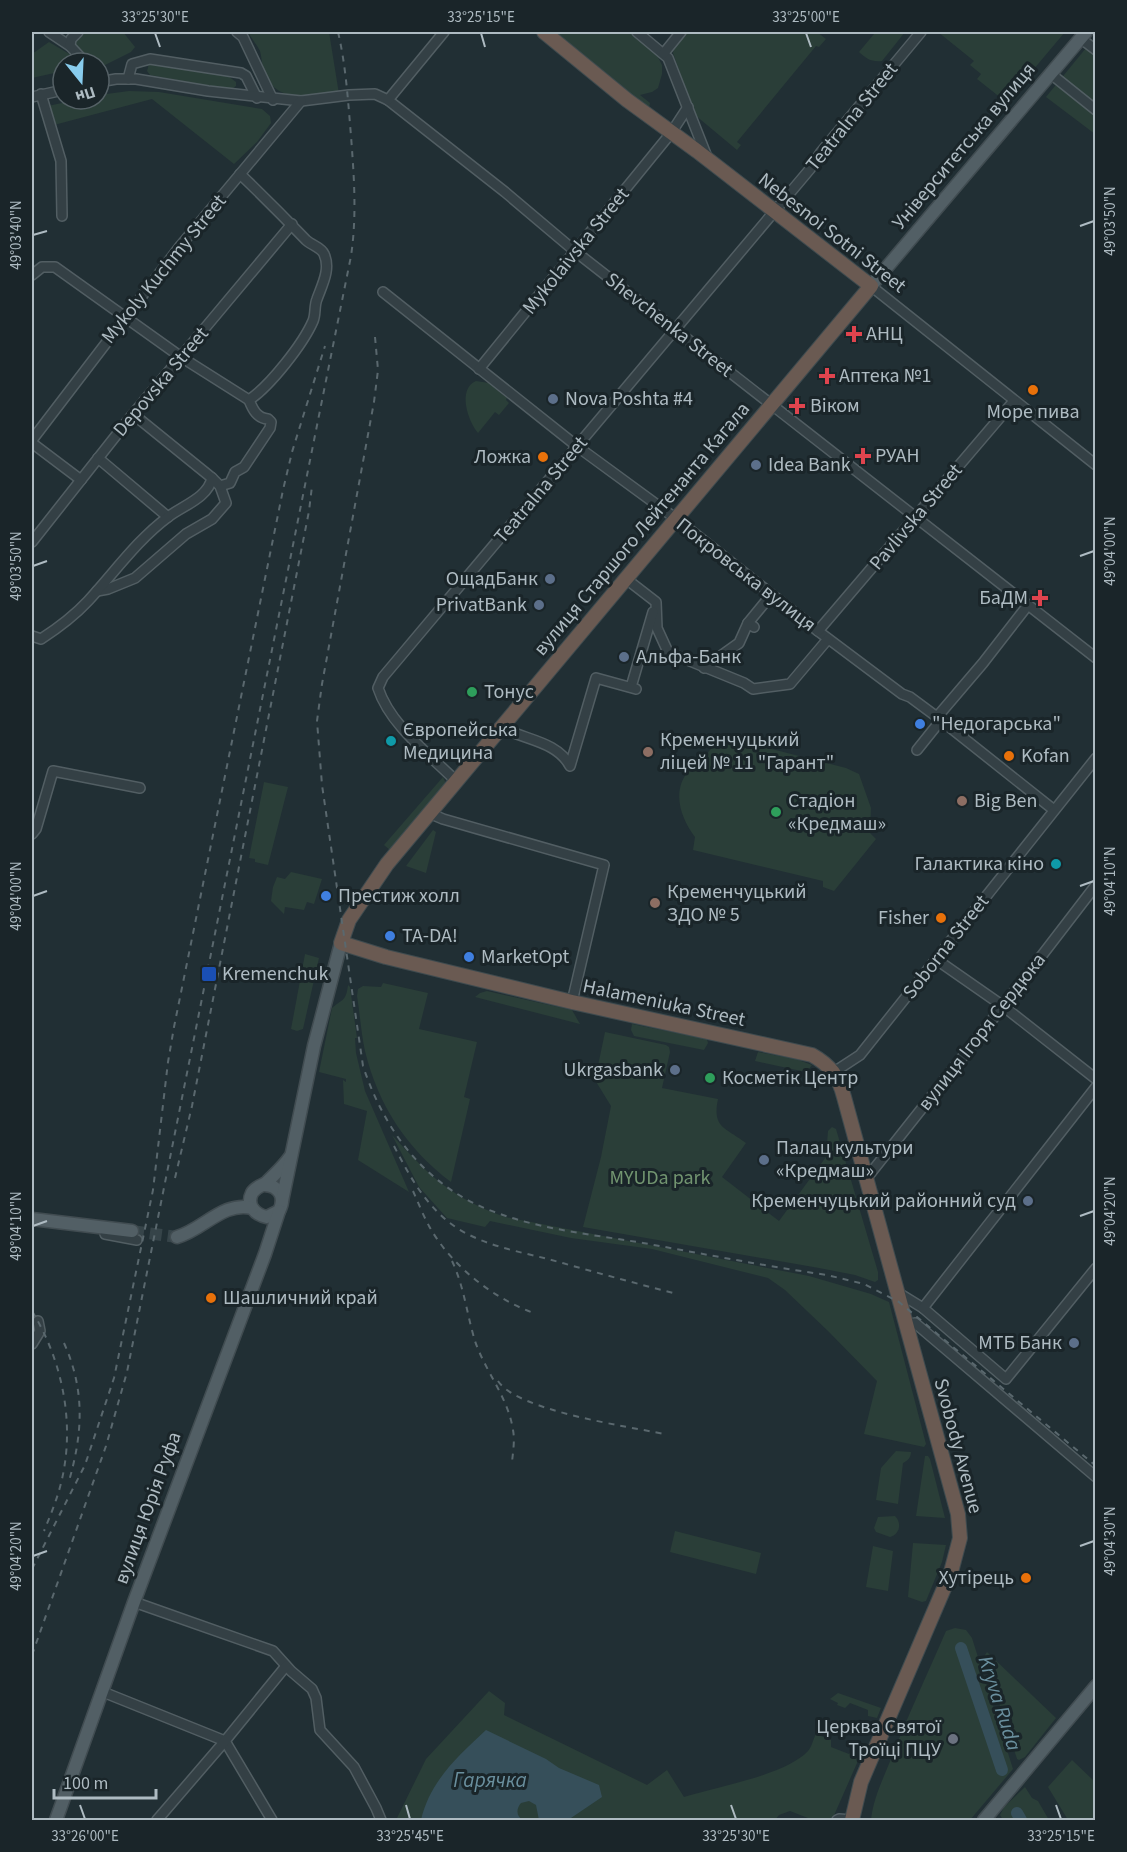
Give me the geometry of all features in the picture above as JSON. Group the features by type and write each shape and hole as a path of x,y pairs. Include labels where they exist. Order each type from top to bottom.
{"highway":[{"name":"Nebesnoi Sotni Street","path":"544,32 645,114 708,159 871,286"},
{"name":"вулиця Старшого Лейтенанта Кагала","path":"341,943 349,920 387,864 871,286"},
{"name":"Halameniuka Street","path":"341,943 386,957 572,1002 812,1055 825,1062 834,1072"},
{"name":"Svobody Avenue","path":"834,1072 843,1090 957,1514 960,1538 951,1572 861,1782 852,1820"}],"main road":[{"name":"Університетська вулиця","path":"871,286 1083,35"},
{"name":"вулиця Юрія Руфа","path":"56,1821 134,1602 260,1268 281,1206 314,1046 341,943"},
{"path":"265,1185 292,1153"},
{"path":"177,1237 195,1230 258,1187 265,1185 275,1187 282,1196 281,1206 272,1216 235,1208 217,1215"},
{"path":"253,1192 250,1200 266,1231 260,1268"},
{"path":"32,1219 135,1235"},
{"path":"984,1821 1095,1686"}],"street":[{"path":"49,32 75,51"},
{"path":"70,46 71,39 78,32"},
{"path":"237,32 243,37 273,100"},
{"path":"111,80 128,79 273,100 301,101 375,94 388,100 444,32"},
{"path":"637,32 664,53 670,62 708,159"},
{"path":"664,53 681,32"},
{"name":"Teatralna Street","path":"456,781 401,725 383,702 378,688 383,677 810,169 821,152 921,32"},
{"path":"1083,35 1095,50"},
{"path":"128,79 132,64 150,59 219,69 246,76 257,98"},
{"path":"1051,74 1095,110"},
{"path":"51,93 36,96 61,161 62,216"},
{"name":"Shevchenka Street","path":"388,100 506,192 576,252 1095,658"},
{"name":"Mykoly Kuchmy Street","path":"32,441 125,316 301,101"},
{"name":"Mykolaivska Street","path":"479,369 671,134 688,107"},
{"path":"645,114 669,122 682,116"},
{"path":"240,174 308,242 324,254 326,264 323,286 315,303 313,322 283,367 257,395 249,400"},
{"name":"Depovska Street","path":"32,542 133,414 292,224"},
{"path":"32,275 42,267 55,267 182,357 249,400 256,414 261,418 268,418 271,422 270,428 244,467 236,472 230,483 220,486"},
{"name":"Nebesnoi Sotni Street","path":"871,286 1095,465"},
{"name":"Покровська вулиця","path":"383,292 578,447 675,518 818,632 939,718 1054,810"},
{"name":"Pavlivska Street","path":"818,632 1014,402"},
{"path":"97,591 135,578 186,534 212,519 226,503 220,486 212,478 133,414"},
{"path":"32,441 81,480"},
{"path":"98,458 168,517"},
{"path":"32,636 41,639 87,603 144,539 168,517 207,489 212,478"},
{"path":"625,578 656,602"},
{"path":"704,668 739,643 771,595"},
{"path":"656,602 657,628 668,652 744,682 753,689 790,684 828,639"},
{"path":"501,727 557,749 570,766 596,678 633,688 656,602"},
{"path":"917,750 939,718 1028,605"},
{"name":"Soborna Street","path":"834,1072 860,1055 1095,758"},
{"path":"32,834 36,829 53,771 140,788"},
{"path":"429,813 604,865 572,1002"},
{"name":"вулиця Ігоря Сердюка","path":"866,1179 1095,885"},
{"path":"937,960 1003,1006 1095,1079"},
{"path":"923,1308 1095,1087"},
{"path":"32,1224 114,1235 135,1235"},
{"path":"897,1292 923,1308 1006,1379 1095,1268"},
{"path":"32,1344 40,1331 38,1322"},
{"path":"906,1325 915,1323 1095,1477"},
{"path":"134,1602 273,1651 312,1689 316,1698 320,1730 354,1767 381,1821"},
{"path":"157,1821 286,1666"},
{"path":"103,1692 225,1741 272,1821"},
{"path":"837,1821 839,1819 852,1820"}],"green space":[{"path":"84,32 123,32 135,47 131,52 111,62 111,51 78,51 75,44"},
{"path":"248,32 329,32 339,94 307,97 278,90 265,74 260,51"},
{"path":"551,32 629,32 656,53 662,65 658,88 640,95 650,103 649,109"},
{"path":"686,32 817,32 826,39 819,47 816,46 737,142 741,145 737,150 695,115 673,53 674,47"},
{"path":"872,32 905,32 882,61 878,61 869,60 859,52 874,34"},
{"path":"938,32 1065,32 1006,102 977,79 981,74 970,65 974,61"},
{"path":"1095,37 1095,134 1046,97"},
{"path":"49,42 64,51 51,51 51,74 32,78 32,54"},
{"path":"149,64 228,76 236,82 236,86 230,90 150,75 147,71"},
{"path":"129,91 159,92 262,109 270,116 271,123 257,142 234,164 152,99 111,110 111,93"},
{"path":"51,105 51,111 107,111 54,125 48,106"},
{"path":"476,381 489,383 507,398 509,403 499,415 495,412 478,433 466,406 467,391"},
{"name":"Стадіон «Кредмаш»","path":"720,740 744,742 846,768 859,774 871,808 870,833 876,839 834,891 823,887 823,881 693,850 695,837 685,821 679,794 684,777 690,769 703,759"},
{"path":"443,777 446,784 390,850 384,845"},
{"path":"264,782 288,787 268,865 249,858"},
{"path":"433,830 436,832 426,873 406,866"},
{"path":"291,872 322,879 314,904 307,902 304,910 285,907 284,914 271,901 273,887 277,877 285,879"},
{"path":"305,954 319,958 303,1029 297,1031 291,1029"},
{"path":"383,983 428,993 419,1029 477,1042 464,1097 470,1099 451,1182 421,1155 396,1124 371,1071 364,1044 357,996 358,989 363,986 381,987"},
{"path":"348,985 357,1038 355,1038 356,1053 365,1091 409,1192 358,1160 367,1111 344,1104 343,1080 346,1082 346,1079 319,1072 332,1008 345,997"},
{"path":"487,991 572,1010 580,1024 475,997"},
{"path":"632,1024 707,1039 708,1043 704,1050 634,1036 631,1030"},
{"name":"MYUDa park","path":"605,1032 666,1045 670,1052 662,1088 718,1099 717,1116 722,1126 746,1143 722,1177 779,1221 826,1157 828,1131 832,1127 836,1129 878,1272 878,1280 875,1282 855,1275 819,1268 583,1227 611,1106 595,1080"},
{"path":"758,1052 796,1059 812,1065 809,1069 801,1071 755,1061"},
{"path":"392,1135 442,1184 469,1202 505,1217 809,1276 871,1294 889,1302 926,1444 924,1447 864,1434 877,1381 785,1290 768,1278 652,1249 571,1238 490,1221 485,1227 447,1218 419,1187"},
{"path":"896,1451 911,1452 909,1459 903,1463 898,1504 876,1500 881,1468"},
{"path":"925,1456 930,1459 945,1518 916,1516"},
{"path":"895,1516 899,1525 898,1531 893,1536 876,1532 874,1528 878,1517"},
{"path":"675,1531 761,1553 756,1574 670,1552"},
{"path":"913,1543 946,1545 942,1562 926,1601 922,1602 908,1597"},
{"path":"873,1546 893,1551 888,1591 866,1587"},
{"path":"955,1628 966,1630 972,1638 1013,1769 970,1820 871,1820 879,1789 911,1710 946,1631"},
{"path":"987,1652 1056,1718 1025,1757 1019,1760 987,1665 985,1655"},
{"path":"489,1691 505,1703 504,1715 647,1785 667,1770 684,1797 784,1767 808,1751 816,1734 831,1740 831,1747 849,1754 853,1750 861,1754 832,1820 813,1820 790,1811 779,1815 775,1820 396,1820 426,1759"},
{"path":"838,1693 881,1708 877,1718 868,1716 868,1710 850,1703 845,1708 837,1705 838,1703 830,1699"},
{"path":"1072,1760 1095,1782 1095,1820 1068,1820 1048,1787"},
{"path":"1025,1787 1032,1798 1038,1801 1049,1820 1003,1820 1000,1815 1004,1807"}],"water":[{"name":"Гарячка","path":"486,1730 546,1759 559,1768 599,1785 602,1797 568,1820 539,1820 536,1805 529,1801 521,1803 518,1808 517,1812 523,1820 421,1820 425,1806 438,1781"}],"waterway":[{"name":"Kryva Ruda","path":"961,1648 1002,1770"},
{"name":"Kryva Ruda","path":"1017,1813 1021,1820"}],"tunnel":[{"path":"132,1231 177,1237"}],"railway":[{"path":"32,1655 106,1446 127,1372 351,256 354,211 353,166 346,84 338,32"},
{"path":"375,337 378,370 374,402 317,721 322,785 363,1066 384,1115 398,1137 432,1175 452,1190 475,1204 517,1220 571,1232 827,1275 864,1284 899,1302 1096,1466"},
{"path":"32,1569 85,1465 114,1378 153,1190 174,1027 283,490 292,452 325,346"},
{"path":"175,1178 192,1106 309,511 312,486"},
{"path":"394,1146 411,1178 432,1207 450,1223 472,1236 510,1250 677,1294"},
{"path":"413,1191 429,1226 460,1266 501,1298 531,1312"},
{"path":"452,1261 475,1341 510,1418 514,1438 512,1462"},
{"path":"32,1311 51,1350 58,1371 66,1414 66,1457 62,1479 44,1531"},
{"path":"64,1343 76,1378 80,1411 77,1445 69,1481"},
{"path":"498,1381 509,1392 549,1409 600,1422 664,1434"}],"place":[{"name":"АНЦ","path":"854,334"},
{"name":"Аптека №1","path":"827,376"},
{"name":"Море пива","path":"1033,390"},
{"name":"Nova Poshta #4","path":"553,399"},
{"name":"Віком","path":"797,406"},
{"name":"РУАН","path":"863,456"},
{"name":"Ложка","path":"543,457"},
{"name":"Idea Bank","path":"756,465"},
{"name":"ОщадБанк","path":"550,579"},
{"name":"БаДМ","path":"1040,598"},
{"name":"PrivatBank","path":"539,605"},
{"name":"Альфа-Банк","path":"624,657"},
{"name":"Тонус","path":"472,692"},
{"name":"\"Недогарська\"","path":"920,724"},
{"name":"Європейська Медицина","path":"391,741"},
{"name":"Кременчуцький ліцей № 11 \"Гарант\"","path":"648,752"},
{"name":"Kofan","path":"1009,756"},
{"name":"Big Ben","path":"962,801"},
{"name":"Стадіон «Кредмаш»","path":"776,812"},
{"name":"Галактика кіно","path":"1056,864"},
{"name":"Престиж холл","path":"326,896"},
{"name":"Кременчуцький ЗДО № 5","path":"655,903"},
{"name":"Fisher","path":"941,918"},
{"name":"TA-DA!","path":"390,936"},
{"name":"MarketOpt","path":"469,957"},
{"name":"Kremenchuk","path":"209,974"},
{"name":"Ukrgasbank","path":"675,1070"},
{"name":"Косметік Центр","path":"710,1078"},
{"name":"Палац культури «Кредмаш»","path":"764,1160"},
{"name":"Кременчуцький районний суд","path":"1028,1201"},
{"name":"Шашличний край","path":"211,1298"},
{"name":"МТБ Банк","path":"1074,1343"},
{"name":"Хутірець","path":"1026,1578"},
{"name":"Церква Святої Троїці ПЦУ","path":"953,1739"}]}
